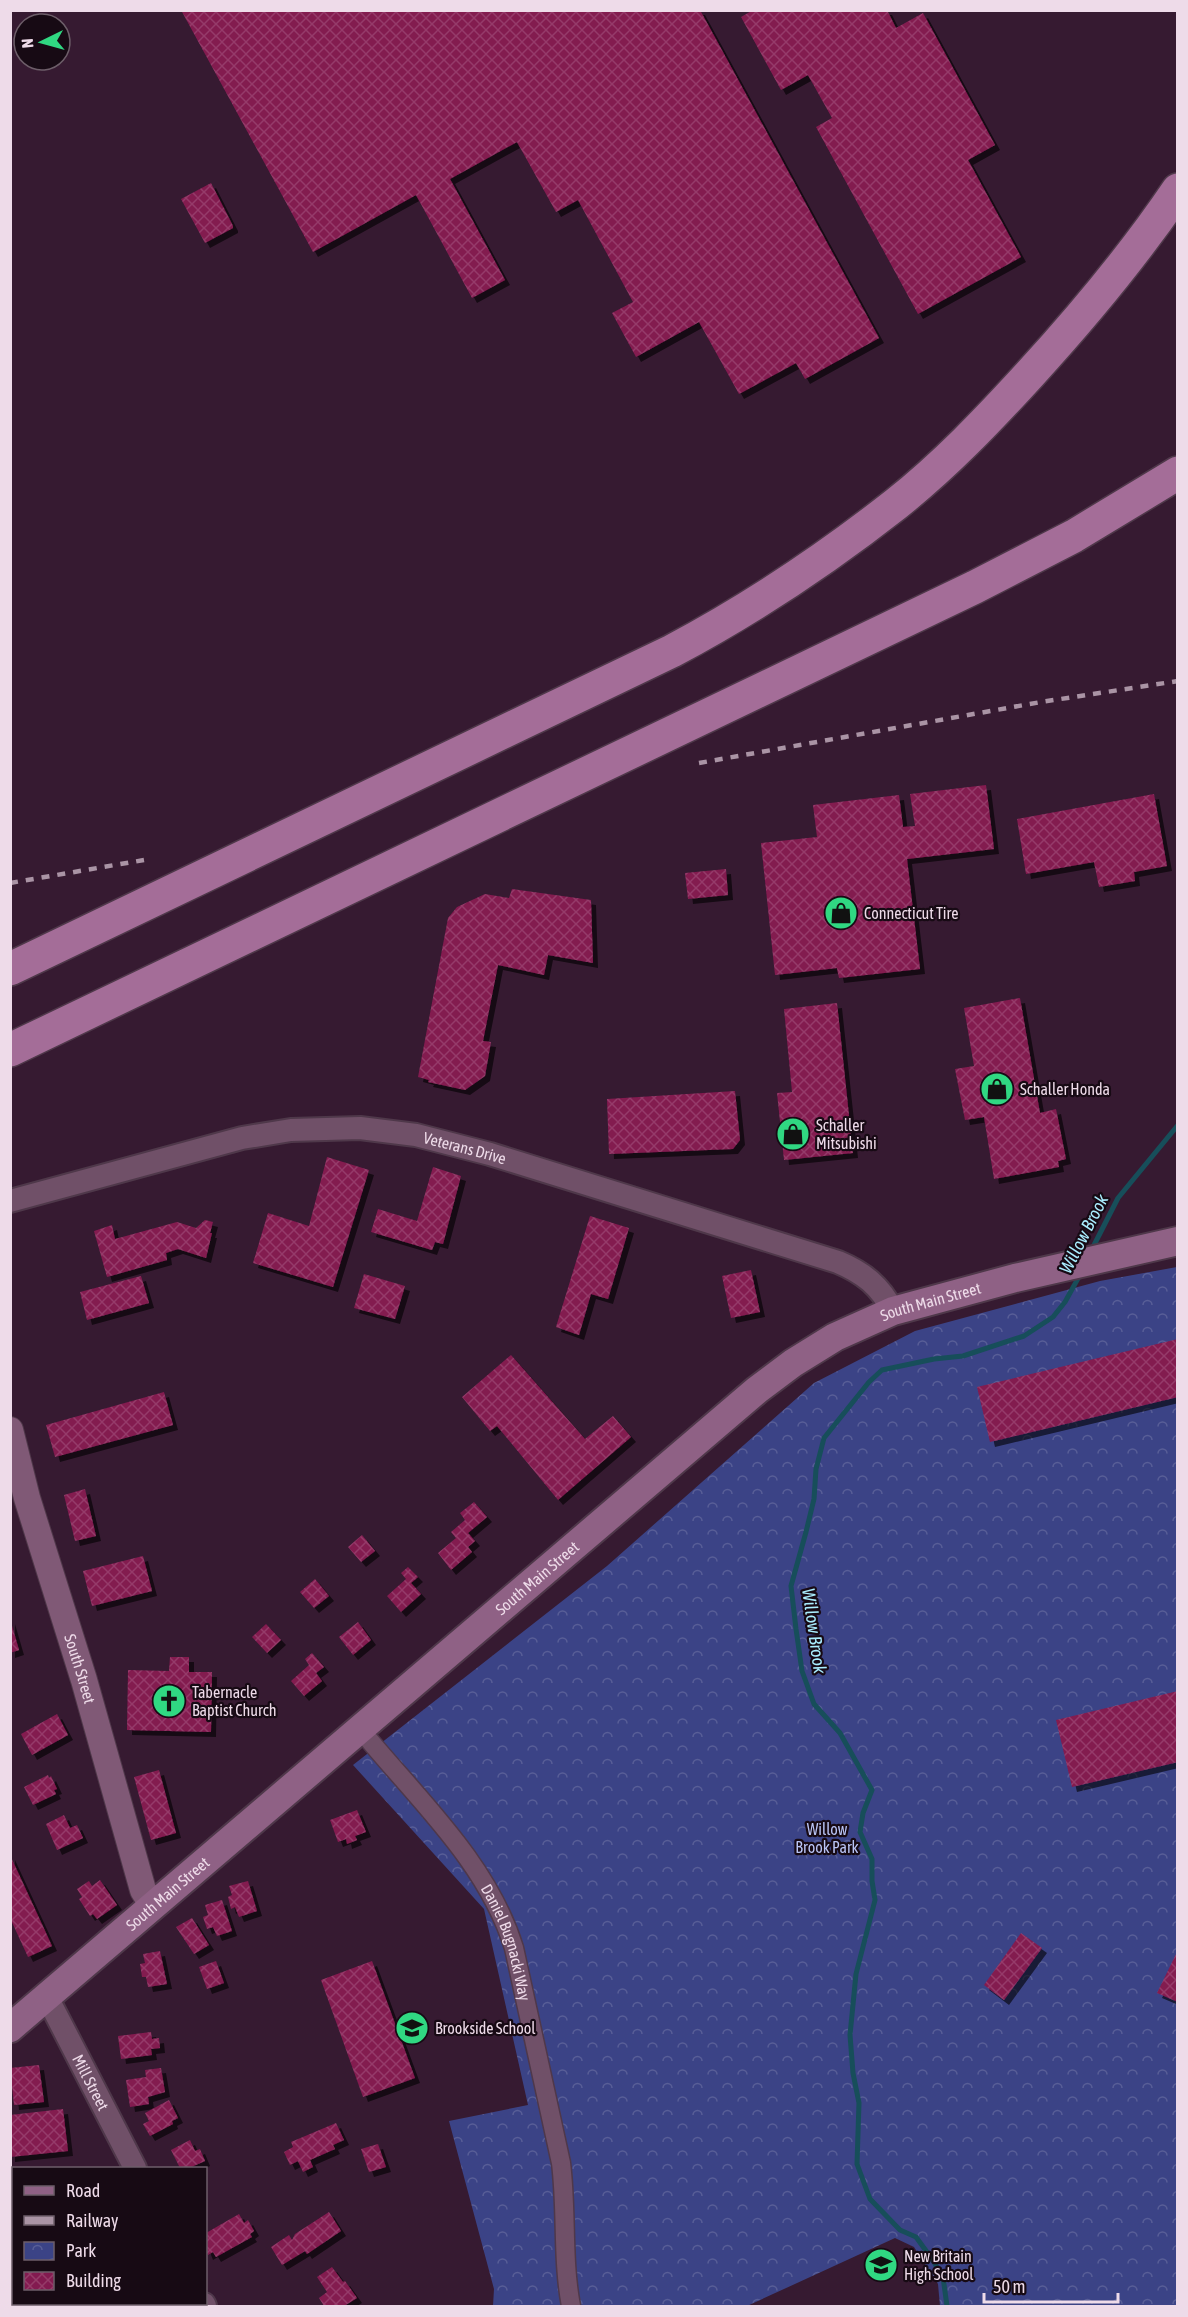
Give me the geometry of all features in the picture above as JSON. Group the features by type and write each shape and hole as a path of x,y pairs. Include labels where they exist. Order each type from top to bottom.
{"highway":[{"path":"10,969 672,651 781,586 870,524 968,439 1051,351 1113,278 1176,192"},
{"path":"10,1050 954,598 1065,542 1125,508 1174,475"}],"main road":[{"name":"South Main Street","path":"10,2028 771,1378 843,1333 893,1311 948,1295 1178,1240"},
{"name":"South Street","path":"10,1430 19,1500 81,1670 143,1890 153,1906"}],"street":[{"name":"Veterans Drive","path":"10,1201 211,1146 268,1133 327,1128 388,1131 416,1135 490,1154 838,1262 871,1280 884,1294 893,1311"},
{"name":"Daniel Bugnacki Way","path":"360,1729 469,1859 507,1925 561,2163 564,2189 565,2264 571,2307"},
{"name":"Mill Street","path":"47,1996 134,2167"}],"green space":[{"name":"Willow Brook Park","path":"1177,1267 1177,2306 940,2306 938,2284 914,2247 895,2238 747,2306 493,2306 494,2289 449,2121 528,2105 484,1909 353,1765 607,1566 814,1383 915,1331 1100,1281"}],"building":[{"path":"181,10 700,10 879,338 805,379 796,363 739,394 699,322 636,357 612,313 633,302 578,200 556,212 517,142 450,179 505,280 472,298 416,195 313,252"},
{"path":"753,10 887,10 896,28 923,13 995,145 968,160 1021,257 918,314 816,127 832,118 808,75 781,90 741,17"},
{"path":"211,183 233,228 205,243 181,199"},
{"name":"Connecticut Tire","path":"986,785 994,849 907,859 920,969 839,978 837,968 775,975 761,843 817,837 813,805 899,795 903,827 915,826 910,794"},
{"path":"1154,794 1167,866 1134,872 1135,881 1099,887 1094,862 1026,874 1017,819"},
{"path":"726,869 728,895 688,899 685,873"},
{"path":"512,889 591,900 593,963 548,955 544,975 498,965 483,1041 491,1042 485,1076 465,1090 428,1082 429,1080 418,1077 448,918 457,907 485,894 509,898"},
{"name":"Schaller Honda","path":"1020,998 1040,1113 1056,1109 1066,1159 1058,1161 1059,1167 994,1179 984,1117 965,1120 955,1069 974,1066 964,1008"},
{"path":"837,1003 853,1153 784,1160 777,1093 792,1092 784,1009"},
{"path":"735,1091 740,1140 733,1149 609,1154 607,1099"},
{"path":"327,1157 369,1170 333,1287 253,1263 268,1213 309,1226"},
{"path":"433,1167 461,1176 443,1244 435,1242 432,1250 371,1232 378,1209 417,1221"},
{"path":"590,1216 629,1228 608,1299 591,1294 579,1335 556,1327"},
{"path":"205,1220 213,1222 206,1258 178,1249 166,1253 167,1260 107,1277 94,1231 112,1225 115,1239 177,1222 196,1228"},
{"path":"751,1270 760,1312 731,1318 722,1276"},
{"path":"364,1274 405,1286 395,1319 354,1308"},
{"path":"141,1276 149,1303 87,1320 80,1292"},
{"path":"1178,1339 1178,1397 990,1442 977,1387"},
{"path":"511,1355 585,1439 613,1416 631,1437 558,1500 497,1426 490,1431 462,1397"},
{"path":"164,1392 173,1425 55,1457 46,1425"},
{"path":"85,1489 96,1536 75,1541 64,1495"},
{"path":"474,1502 487,1517 468,1533 475,1541 468,1547 472,1552 451,1570 438,1553 456,1538 451,1532 465,1520 460,1513"},
{"path":"362,1535 375,1551 361,1562 348,1547"},
{"path":"143,1556 152,1591 92,1606 83,1571"},
{"path":"408,1567 418,1577 411,1583 421,1594 401,1612 387,1596 406,1579 401,1573"},
{"path":"315,1579 329,1596 314,1608 300,1592"},
{"path":"10,1619 19,1650 10,1653"},
{"path":"358,1622 371,1640 353,1655 339,1637"},
{"path":"266,1624 281,1640 267,1653 252,1637"},
{"path":"312,1653 324,1667 316,1673 322,1681 304,1696 291,1681 309,1665 305,1659"},
{"name":"Tabernacle Baptist Church","path":"170,1657 189,1657 189,1672 212,1672 211,1732 127,1730 128,1670 169,1671"},
{"path":"1178,1691 1178,1762 1072,1787 1056,1720"},
{"path":"57,1714 68,1735 32,1755 21,1734"},
{"path":"159,1770 176,1833 151,1840 134,1777"},
{"path":"48,1775 49,1778 51,1776 57,1789 54,1790 56,1794 33,1805 24,1787"},
{"path":"357,1810 366,1832 355,1836 357,1840 347,1844 346,1839 338,1842 330,1820"},
{"path":"64,1815 70,1828 77,1825 83,1838 57,1850 46,1824"},
{"path":"10,1855 52,1946 28,1957 10,1918"},
{"path":"100,1880 117,1905 97,1919 93,1914 90,1916 79,1899 82,1897 77,1889 89,1881 92,1886"},
{"path":"248,1881 257,1911 239,1917 235,1907 231,1909 228,1897 232,1895 229,1886"},
{"path":"222,1900 232,1931 217,1936 213,1927 207,1929 203,1917 208,1915 205,1905"},
{"path":"192,1918 209,1945 194,1954 176,1927"},
{"path":"1021,1933 1042,1948 1004,2000 984,1985"},
{"path":"1178,1950 1178,2002 1157,1993"},
{"path":"160,1951 167,1984 148,1987 146,1977 142,1977 140,1964 145,1963 143,1954"},
{"path":"216,1961 224,1983 207,1989 199,1967"},
{"path":"372,1961 415,2078 363,2097 321,1980"},
{"path":"151,2032 152,2039 159,2038 160,2048 151,2049 152,2055 121,2059 118,2036"},
{"path":"39,2065 44,2102 14,2105 10,2068"},
{"path":"161,2068 165,2092 148,2097 149,2104 130,2107 126,2080 146,2077 145,2070"},
{"path":"169,2100 178,2118 172,2121 173,2124 150,2136 143,2124 149,2121 145,2113"},
{"path":"63,2109 68,2151 10,2157 10,2115"},
{"path":"336,2123 344,2140 333,2145 335,2149 310,2160 313,2167 303,2172 298,2161 290,2165 284,2152 293,2147 291,2142"},
{"path":"190,2140 195,2151 200,2149 205,2161 191,2167 180,2167 171,2150"},
{"path":"378,2144 386,2167 369,2172 361,2149"},
{"path":"329,2212 341,2231 307,2254 305,2251 282,2265 271,2247 289,2235 292,2240 295,2234"},
{"path":"239,2214 244,2223 248,2220 254,2231 250,2234 252,2237 216,2257 213,2252 208,2255 207,2252 207,2232"},
{"path":"332,2267 357,2298 344,2306 324,2306 319,2298 327,2292 317,2277"}],"waterway":[{"name":"Willow Brook","path":"1091,1251 1118,1198 1178,1125"},
{"name":"Willow Brook","path":"947,2306 943,2277 932,2259 916,2237 900,2230 870,2199 857,2164 859,2103 853,2073 850,2035 856,1974 875,1900 872,1859 860,1832 863,1813 872,1790 840,1733 814,1704 802,1671 791,1586 814,1499 816,1469 824,1438 869,1382 882,1370 934,1359 963,1356 1024,1336 1053,1317 1065,1302 1081,1273"}],"railway":[{"path":"699,763 1041,702 1178,681"},
{"path":"10,883 144,860"}],"place":[{"name":"Connecticut Tire","path":"841,913"},
{"name":"Schaller Honda","path":"997,1089"},
{"name":"Schaller Mitsubishi","path":"793,1134"},
{"name":"Tabernacle Baptist Church","path":"169,1701"},
{"name":"Brookside School","path":"412,2028"},
{"name":"New Britain High School","path":"881,2265"}]}
